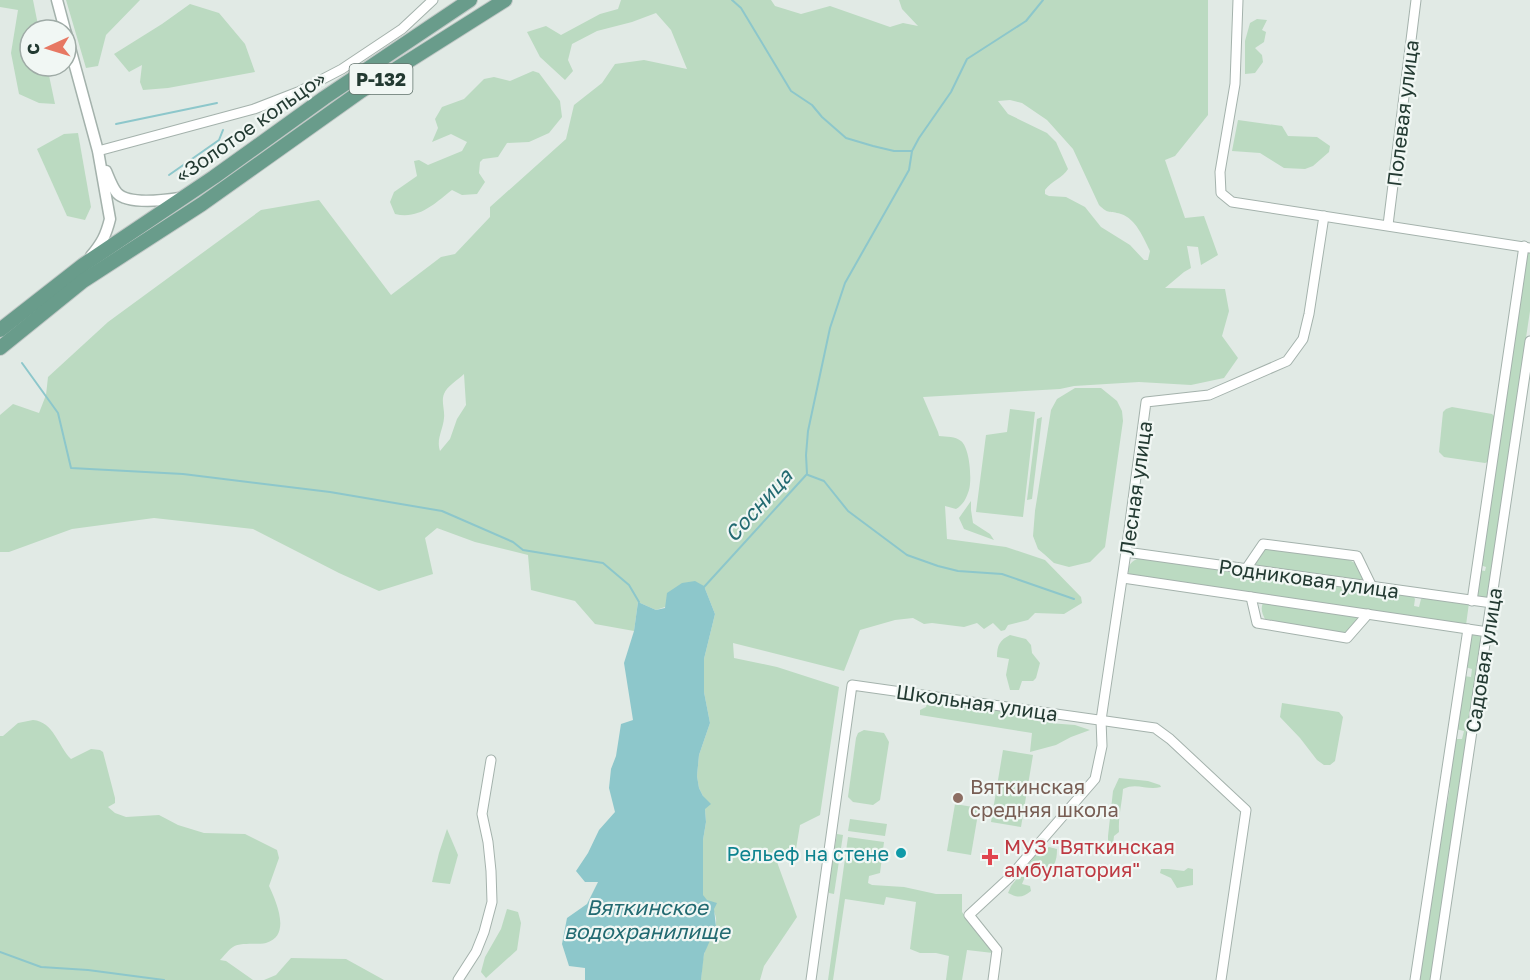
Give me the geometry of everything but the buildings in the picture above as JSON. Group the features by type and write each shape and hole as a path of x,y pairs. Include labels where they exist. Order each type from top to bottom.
{"main road":[{"name":"«Золотое кольцо»","path":"83,265 470,0"},
{"name":"«Золотое кольцо»","path":"0,348 83,281 202,204 361,91 505,0"},
{"name":"Р-132","path":"0,330 83,265"}],"street":[{"path":"57,0 62,18"},
{"path":"98,151 254,109 298,93 342,69 402,29 433,0"},
{"path":"1238,0 1235,84 1220,172 1221,193 1232,202 1527,247 1472,601"},
{"name":"Полевая улица","path":"1388,225 1416,0"},
{"path":"78,76 98,151 110,219 102,244 83,265"},
{"path":"98,151 109,180 118,194 138,200 159,201 184,197"},
{"name":"Лесная улица","path":"993,980 998,950 969,915 1009,878 1095,779 1102,746 1101,720 1146,402 1209,395 1287,361 1303,339 1310,314 1324,216"},
{"name":"Садовая улица","path":"1435,980 1530,340"},
{"path":"1246,569 1263,544 1357,556 1372,586"},
{"name":"Родниковая улица","path":"1126,552 1492,603"},
{"name":"Родниковая улица","path":"1122,578 1488,632"},
{"path":"1251,597 1257,623 1347,638 1368,614"},
{"path":"1415,980 1468,629"},
{"name":"Школьная улица","path":"811,980 852,685 1155,728 1170,739 1246,810 1221,980"},
{"path":"458,980 476,952 492,902 488,842 482,814 491,760"}],"green space":[{"path":"0,0 33,0 37,18 18,18 18,78 50,78 55,104 39,103 19,94 11,53 18,10 0,7"},
{"path":"66,0 140,0 106,35 98,66 86,68 78,41 78,18 71,18"},
{"path":"621,0 771,0 775,6 801,14 830,6 890,27 903,23 918,26 902,9 899,0 1208,0 1208,115 1175,156 1165,160 1185,218 1204,216 1218,255 1201,265 1198,247 1187,246 1191,268 1165,288 1225,289 1229,311 1222,336 1238,358 1224,378 1191,385 1139,382 923,397 939,436 959,439 968,457 970,485 965,499 956,509 945,506 947,539 1006,547 1045,560 1081,597 1082,603 1064,614 1035,613 1028,620 1008,625 1005,630 1001,631 993,623 984,629 977,623 964,627 924,624 913,618 895,620 860,630 844,671 733,643 734,658 777,667 839,687 820,815 800,825 796,849 777,862 797,917 764,966 760,980 701,980 704,954 716,923 714,912 703,896 703,840 706,822 703,796 697,776 699,755 710,723 704,692 704,659 715,614 704,586 656,610 638,602 634,631 595,624 575,601 531,590 528,555 475,542 437,528 425,538 433,574 379,591 253,529 154,518 72,529 9,552 0,552 0,415 13,404 39,413 46,395 48,377 108,322 261,210 319,200 391,295 441,257 455,254 490,217 490,207 566,139 574,105 602,83 615,64 644,60 687,69 671,30 656,13 597,31 572,44 568,60 573,71 565,80 540,57 527,32 546,26 561,35 600,14 618,9","holes":["1010,100 1022,103 1047,120 1073,149 1099,205 1107,211 1126,216 1135,224 1150,251 1148,260 1144,260 1130,245 1101,227 1085,207 1066,197 1045,194 1045,190 1068,169 1056,142 1047,133 1008,114 998,101","464,374 466,405 457,419 450,439 440,451 444,394"]},
{"path":"190,4 219,13 245,44 255,72 168,88 143,90 140,82 142,65 129,72 114,54"},
{"path":"1257,19 1267,20 1262,30 1266,32 1264,42 1255,48 1262,55 1263,62 1255,73 1245,74 1245,41 1250,23"},
{"path":"533,71 539,73 560,101 562,117 549,133 529,142 507,143 498,157 483,159 480,162 479,173 485,182 477,194 462,195 452,190 433,205 412,215 395,214 390,202 394,192 417,176 414,161 419,160 428,165 462,151 467,142 451,134 432,142 438,128 435,119 442,107 464,99 484,79 494,77 510,81"},
{"path":"1238,120 1282,126 1288,136 1317,137 1330,146 1329,152 1313,166 1305,169 1284,168 1260,153 1232,151"},
{"path":"78,133 91,207 85,220 67,216 37,149 64,134"},
{"path":"1530,251 1530,311 1487,597 1483,599 1477,598 1475,593 1479,570 1485,571 1486,567 1480,565 1526,255"},
{"path":"1075,388 1101,388 1117,401 1122,411 1123,421 1105,547 1090,562 1069,567 1054,563 1038,549 1033,536 1051,410 1057,399"},
{"path":"1452,407 1492,414 1498,420 1490,461 1485,463 1444,457 1439,452 1443,412"},
{"path":"1010,409 1035,412 1023,517 976,512 986,435 1007,432"},
{"path":"1042,417 1032,499 1027,500 1037,419"},
{"path":"971,501 973,523 990,534 994,540 964,529 959,518"},
{"path":"1267,548 1349,560 1355,563 1364,580 1361,583 1256,568 1254,565 1261,551"},
{"path":"1143,557 1413,596 1414,606 1419,607 1421,599 1425,597 1469,603 1466,625 1133,578 1128,572 1129,566 1134,560"},
{"path":"1264,601 1358,617 1359,621 1345,634 1265,619 1262,610"},
{"path":"1474,633 1480,634 1483,638 1432,980 1417,980 1443,808 1447,805 1450,788 1447,784 1454,739 1462,739 1464,731 1456,729 1464,676 1471,677 1472,669 1465,667 1469,637"},
{"path":"1010,635 1026,639 1031,645 1032,653 1040,663 1036,678 1033,681 1022,681 1019,690 1010,690 1006,675 1009,659 997,657 1000,643"},
{"path":"928,699 1050,718 1049,723 1075,725 1090,730 1056,745 1030,752 1032,733 920,715 920,710 926,707"},
{"path":"1282,703 1339,712 1343,717 1335,761 1330,765 1324,765 1317,760 1280,717"},
{"path":"33,720 46,725 51,730 71,759 91,749 103,752 115,798 115,803 108,807 115,813 126,817 159,815 178,825 204,833 245,834 277,850 279,858 269,886 280,918 278,933 274,939 266,943 236,945 220,960 226,961 253,980 0,980 0,736 18,723"},
{"path":"864,730 884,733 889,742 880,800 873,805 853,802 848,797 856,738 858,733"},
{"path":"1003,750 1033,755 1021,827 991,822"},
{"path":"1119,778 1148,781 1161,787 1133,786 1123,789 1119,832 1114,836 1113,844 1108,842 1108,836 1113,791"},
{"path":"955,804 979,808 971,855 947,851"},
{"path":"850,819 887,824 885,836 848,831"},
{"path":"447,829 458,855 450,884 432,882 439,853"},
{"path":"837,834 843,835 834,894 829,893 828,889"},
{"path":"848,837 884,842 880,873 869,876 868,883 872,885 904,887 936,894 962,894 962,912 993,953 967,950 962,980 946,980 949,956 920,953 910,949 916,902 886,897 884,905 845,899 833,980 828,980"},
{"path":"1049,847 1057,849 1056,861 1051,869 1045,875 1036,869 1025,877 1022,884 1030,886 1031,891 1025,895 1017,896 1008,893 1035,856"},
{"path":"1188,868 1193,869 1193,885 1177,888 1171,878 1160,873 1161,869 1184,871"},
{"path":"507,909 518,912 521,923 517,950 486,978 481,972 485,957 501,929"},
{"path":"291,958 346,959 384,980 264,980 276,975"}],"water":[{"name":"Вяткинское водохранилище","path":"695,581 704,586 715,614 704,659 704,692 710,723 699,755 697,776 703,796 711,804 705,809 703,895 707,900 717,903 714,909 716,927 704,954 701,980 585,980 585,968 569,966 562,944 567,918 587,904 598,882 585,882 576,871 599,830 615,812 609,788 611,769 616,756 621,724 633,720 624,663 634,631 638,602 656,610 665,608 667,593 682,583"}],"waterway":[{"path":"732,0 741,8 791,91 812,105 846,138 894,151 912,151"},
{"name":"Сосница","path":"704,587 807,474 808,431 830,328 845,283 909,170 912,151 919,138 951,92 967,59 1026,21 1043,0"},
{"path":"116,124 217,103"},
{"path":"169,175 219,140 223,130"},
{"path":"22,363 58,413 71,468 183,474 330,492 442,511 513,542 523,550 603,563 629,585 639,602"},
{"path":"808,475 824,481 848,511 907,555 958,571 1002,574 1074,599"},
{"path":"0,952 41,967 88,970 164,980"}],"place":[{"name":"Вяткинская средняя школа","path":"958,798"},
{"name":"Рельеф на стене","path":"901,853"},
{"name":"МУЗ \"Вяткинская амбулатория\"","path":"990,857"}]}
